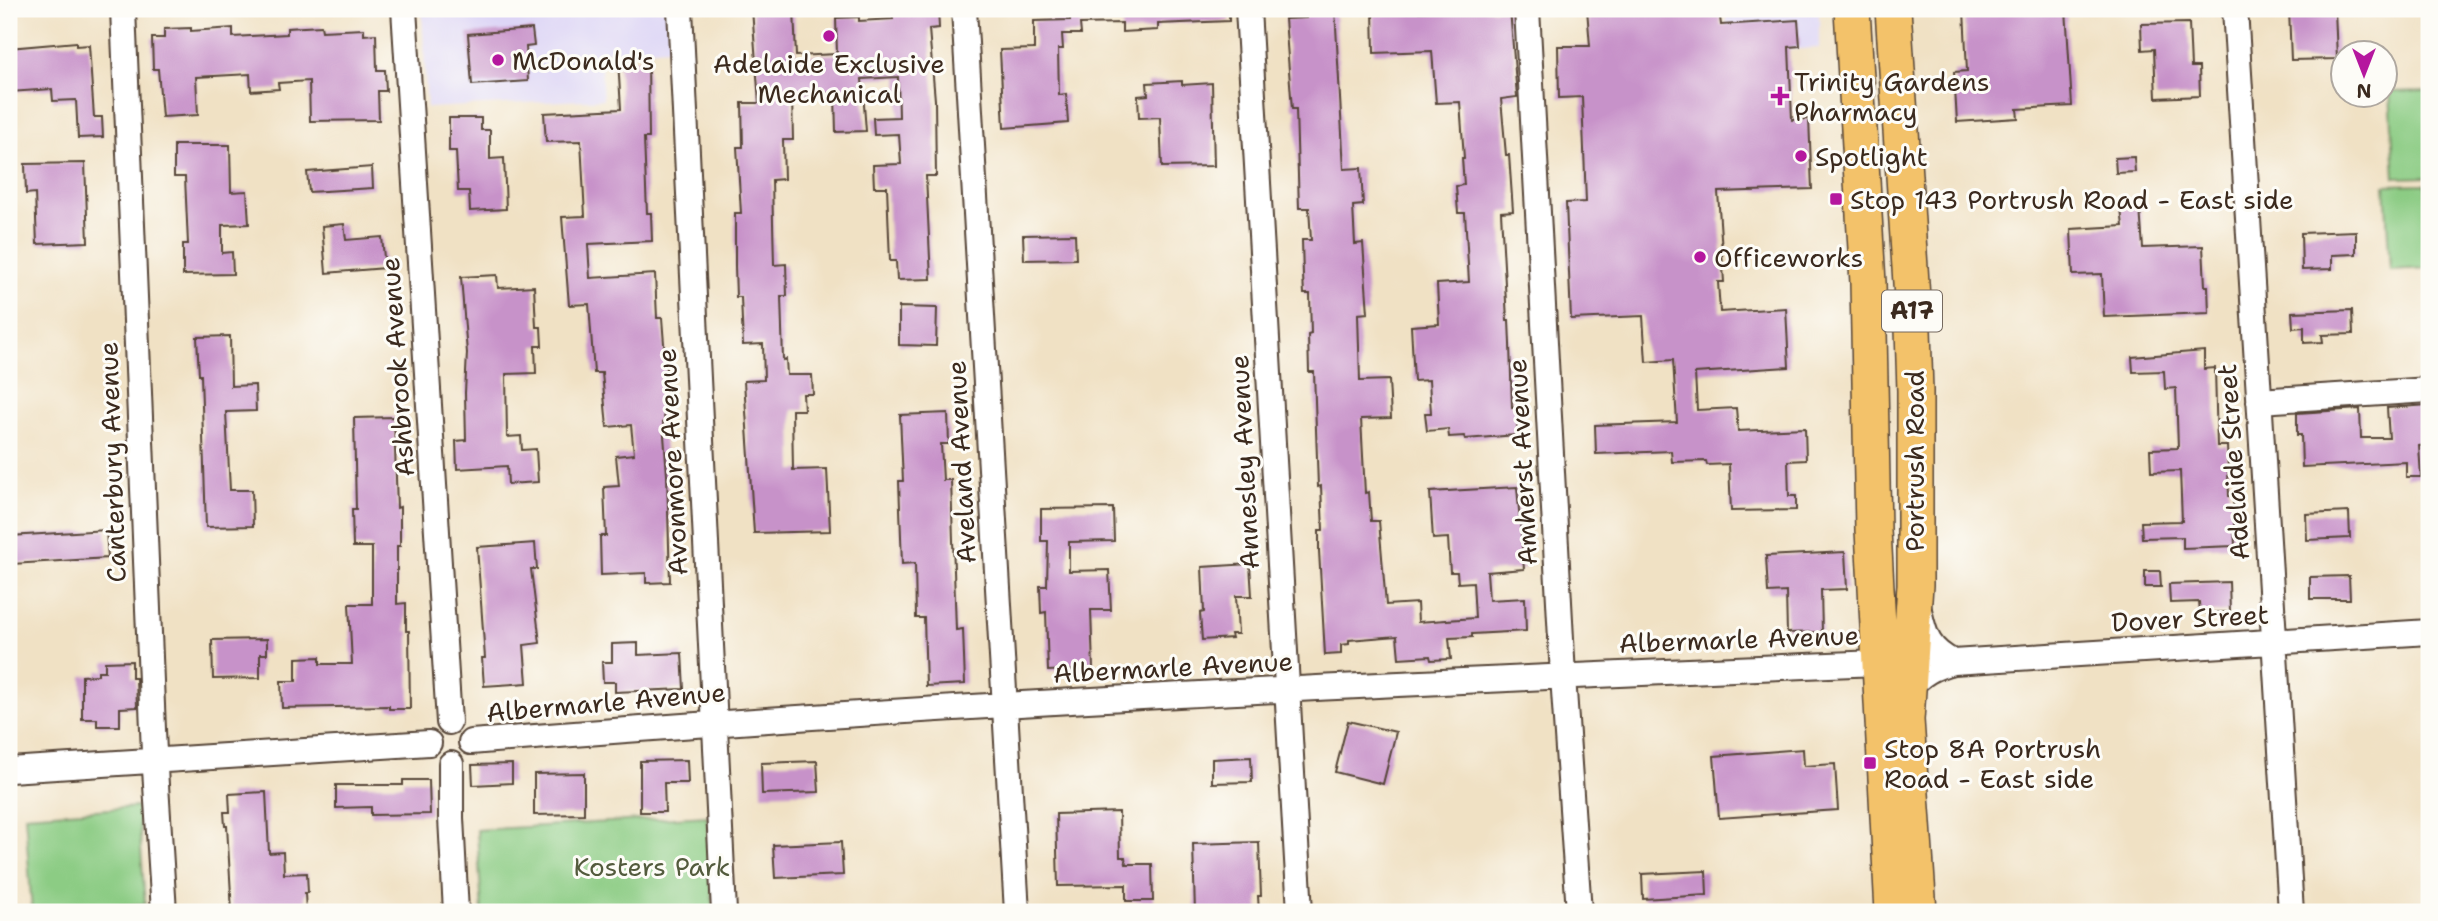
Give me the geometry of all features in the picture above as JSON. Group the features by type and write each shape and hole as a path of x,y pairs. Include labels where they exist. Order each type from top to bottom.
{"highway":[{"name":"Portrush Road","path":"1852,9 1868,283 1872,530 1878,663 1893,912"},
{"name":"Portrush Road","path":"1893,9 1915,391 1915,585 1907,705 1919,912"},
{"path":"1907,705 1888,672 1878,663 1888,652 1892,640 1914,513"}],"street":[{"name":"Canterbury Avenue","path":"123,9 155,761 164,912"},
{"name":"Ashbrook Avenue","path":"404,9 449,722"},
{"name":"Avonmore Avenue","path":"680,9 724,912"},
{"name":"Aveland Avenue","path":"964,9 1017,912"},
{"name":"Annesley Avenue","path":"1248,9 1300,912"},
{"name":"Amherst Avenue","path":"1527,9 1563,676 1579,912"},
{"name":"Adelaide Street","path":"2235,9 2291,912"},
{"path":"2259,401 2429,390"},
{"path":"1915,585 1924,632 1938,654 1953,662"},
{"name":"Dover Street","path":"1907,705 1915,680 1933,667 1953,662 2429,632"},
{"name":"Albermarle Avenue","path":"471,743 715,722 1286,690 1878,663"},
{"path":"449,722 463,727 471,743 466,756 460,762 444,764 436,759 429,743 435,729 449,722"},
{"path":"9,770 429,743"},
{"path":"452,764 456,912"}],"shaded area":[{"path":"422,9 668,9 670,48 600,52 603,99 427,108"},
{"path":"1725,9 1819,9 1819,48 1728,53"}],"green space":[{"path":"2429,91 2429,177 2395,178 2391,108 2400,108 2400,92"},
{"path":"2426,184 2429,268 2390,270 2385,185"},
{"path":"138,807 145,904 32,912 25,815"},
{"name":"Kosters Park","path":"707,816 713,912 482,912 477,830"}],"building":[{"path":"752,9 794,9 796,56 837,54 836,18 859,17 859,21 893,19 892,9 938,9 939,28 929,29 935,100 936,176 926,176 931,279 897,280 896,261 890,261 887,187 874,187 873,165 901,164 899,134 874,135 873,118 899,117 898,77 862,79 866,131 836,132 835,93 792,95 793,140 783,140 784,179 772,180 774,265 786,264 787,296 781,296 783,360 786,359 787,375 812,375 813,394 803,394 804,410 792,410 793,470 827,469 830,531 754,533 744,381 764,380 763,344 743,345 741,297 736,297 735,266 735,213 741,213 737,147 743,147 742,103 759,103"},
{"path":"1070,9 1229,9 1229,21 1158,24 1158,30 1122,32 1122,23 1080,24 1081,34 1062,34 1063,49 1058,49 1059,95 1066,94 1068,123 1004,128 1000,50 1034,49 1034,21 1070,20"},
{"path":"1305,9 1335,9 1344,169 1361,168 1363,205 1353,206 1355,244 1363,243 1368,313 1358,314 1360,381 1389,380 1391,418 1361,419 1365,493 1369,492 1371,521 1379,521 1386,605 1417,603 1418,622 1475,618 1473,582 1458,583 1457,572 1450,572 1448,538 1433,539 1430,492 1517,487 1524,569 1487,572 1489,600 1525,598 1526,631 1449,638 1451,659 1431,660 1430,656 1399,658 1397,636 1349,640 1349,644 1341,645 1341,654 1325,655 1319,551 1319,530 1323,530 1321,486 1318,487 1314,372 1309,372 1310,294 1304,294 1303,275 1302,240 1311,240 1309,208 1299,208 1296,109 1292,109 1285,19 1306,18"},
{"path":"1373,9 1389,9 1390,13 1429,9 1510,9 1517,97 1501,99 1513,211 1501,212 1512,408 1518,407 1517,435 1465,439 1464,436 1449,437 1448,429 1427,431 1425,413 1431,413 1429,380 1414,381 1411,326 1439,324 1437,284 1469,282 1465,213 1458,213 1456,186 1464,185 1460,102 1436,103 1432,51 1374,53"},
{"path":"1587,9 1719,9 1721,25 1798,20 1800,46 1789,47 1792,120 1809,119 1812,189 1718,192 1724,282 1718,282 1720,312 1786,308 1789,367 1695,373 1697,410 1736,408 1738,431 1805,428 1806,460 1788,461 1789,496 1796,496 1796,510 1731,511 1729,464 1707,465 1706,461 1672,462 1671,451 1596,454 1595,425 1677,422 1673,360 1646,362 1643,316 1571,319 1566,203 1586,202 1582,97 1559,98 1558,46 1590,46"},
{"path":"2066,9 2072,106 2017,109 2018,118 1957,122 1954,72 1967,71 1964,10"},
{"path":"2289,9 2335,9 2336,38 2330,38 2330,59 2291,60"},
{"path":"2189,23 2191,67 2199,67 2200,96 2156,98 2154,49 2142,50 2141,24"},
{"path":"321,26 322,31 364,29 364,35 376,34 377,70 385,70 386,91 378,91 379,120 310,121 309,81 278,83 279,89 251,91 250,74 196,77 198,115 162,117 158,69 153,69 152,38 164,38 164,29 191,28 191,31 233,28 233,37 287,34 287,28"},
{"name":"McDonald's","path":"532,29 534,46 526,47 528,81 472,85 468,34"},
{"path":"76,42 76,46 89,45 94,117 102,117 103,137 78,138 76,100 53,101 52,89 10,92 9,48"},
{"path":"648,59 649,138 644,138 647,213 651,213 652,241 588,244 590,278 655,274 657,318 662,318 669,408 663,409 663,422 670,582 646,583 646,573 601,575 600,536 606,536 604,487 619,486 616,456 634,454 631,425 607,427 602,373 594,373 589,304 569,305 562,217 585,216 581,141 546,142 544,113 621,109 618,60"},
{"path":"1182,81 1182,85 1212,83 1214,166 1162,167 1160,117 1139,118 1138,96 1148,95 1147,83"},
{"path":"449,118 481,118 481,130 490,130 490,159 504,158 506,209 470,211 469,191 458,191 456,151 449,151"},
{"path":"174,145 230,145 231,192 247,191 249,224 222,225 222,253 232,252 233,274 183,275 183,244 188,244 185,177 174,177"},
{"path":"2134,157 2135,172 2116,173 2115,158"},
{"path":"85,163 88,242 37,244 35,193 26,194 25,164"},
{"path":"372,167 373,188 309,192 307,172"},
{"path":"2140,208 2143,248 2203,246 2209,313 2104,317 2102,274 2073,275 2071,229 2123,226 2121,209"},
{"path":"344,224 346,240 382,237 385,268 326,273 322,226"},
{"path":"2356,231 2356,254 2332,255 2332,269 2302,270 2301,233"},
{"path":"1075,234 1076,259 1024,260 1023,235"},
{"path":"497,275 498,288 534,286 536,327 541,327 542,346 535,346 536,373 506,374 507,437 521,436 522,450 536,449 538,482 508,484 507,466 457,469 456,441 466,440 467,353 461,277"},
{"path":"899,307 937,308 936,346 899,345"},
{"path":"2352,310 2353,334 2322,335 2323,342 2304,343 2304,327 2293,328 2292,312"},
{"path":"230,336 231,386 255,385 256,411 226,412 230,490 252,490 253,526 206,527 201,375 197,337"},
{"path":"2204,351 2204,369 2215,368 2217,446 2227,446 2235,546 2183,548 2183,537 2142,538 2141,522 2182,521 2180,471 2151,472 2150,449 2178,448 2176,388 2165,389 2164,371 2133,372 2132,357"},
{"path":"2429,405 2429,445 2419,446 2421,477 2406,477 2406,462 2302,467 2297,413 2360,409 2361,438 2389,438 2387,408"},
{"path":"948,413 949,444 941,444 943,480 951,480 956,630 963,629 965,684 926,686 924,618 916,618 915,563 902,564 899,481 903,481 900,415"},
{"path":"394,417 397,508 400,507 397,604 406,603 410,709 389,709 389,706 282,708 281,681 296,681 296,658 320,657 320,664 352,664 349,604 372,604 372,547 353,547 352,509 356,509 354,418"},
{"path":"1113,508 1114,541 1069,542 1069,571 1109,570 1111,610 1091,610 1093,669 1048,671 1046,612 1041,613 1040,586 1047,586 1048,541 1041,541 1041,509"},
{"path":"2349,512 2350,538 2307,540 2306,514"},
{"path":"106,530 108,558 12,564 10,536"},
{"path":"535,543 537,569 531,569 540,643 524,645 527,683 484,686 482,658 485,658 477,547"},
{"path":"1845,552 1847,589 1821,590 1822,632 1787,633 1786,592 1768,593 1766,556"},
{"path":"1250,564 1252,596 1236,596 1238,634 1231,634 1232,638 1202,640 1202,567"},
{"path":"2145,571 2160,571 2161,587 2145,587"},
{"path":"2349,576 2350,599 2310,599 2310,577"},
{"path":"2229,582 2230,612 2200,613 2199,602 2170,603 2169,584"},
{"path":"267,639 267,654 260,654 260,678 213,679 212,640"},
{"path":"638,643 638,655 682,653 684,689 615,692 615,682 603,682 602,662 612,662 612,644"},
{"path":"132,661 132,678 136,678 137,707 120,708 120,726 97,726 97,719 82,719 82,676 98,675 98,671 105,671 105,662"},
{"path":"1348,721 1396,732 1383,784 1335,772"},
{"path":"1803,749 1804,766 1835,764 1838,810 1719,818 1714,756"},
{"path":"1251,757 1252,782 1212,783 1212,759"},
{"path":"687,760 688,783 664,783 665,812 640,812 640,761"},
{"path":"817,761 819,792 762,794 761,763"},
{"path":"512,764 512,783 473,785 472,765"},
{"path":"584,773 584,814 534,815 534,774"},
{"path":"403,780 429,780 430,814 371,815 371,807 336,808 336,785 403,785"},
{"path":"266,792 269,853 283,852 284,874 307,873 306,912 232,912 224,812 230,812 229,794"},
{"path":"1119,812 1120,857 1125,857 1126,864 1152,864 1153,901 1126,901 1126,885 1058,886 1056,814"},
{"path":"841,842 843,875 775,878 773,845"},
{"path":"1259,842 1259,912 1195,912 1193,844"},
{"path":"1706,871 1707,895 1643,899 1642,874"}],"place":[{"name":"Adelaide Exclusive Mechanical","path":"829,36"},
{"name":"McDonald's","path":"498,60"},
{"name":"Trinity Gardens Pharmacy","path":"1780,96"},
{"name":"Spotlight","path":"1801,156"},
{"name":"Stop 143 Portrush Road - East side","path":"1836,199"},
{"name":"Officeworks","path":"1700,257"},
{"name":"Stop 8A Portrush Road - East side","path":"1870,763"}]}
